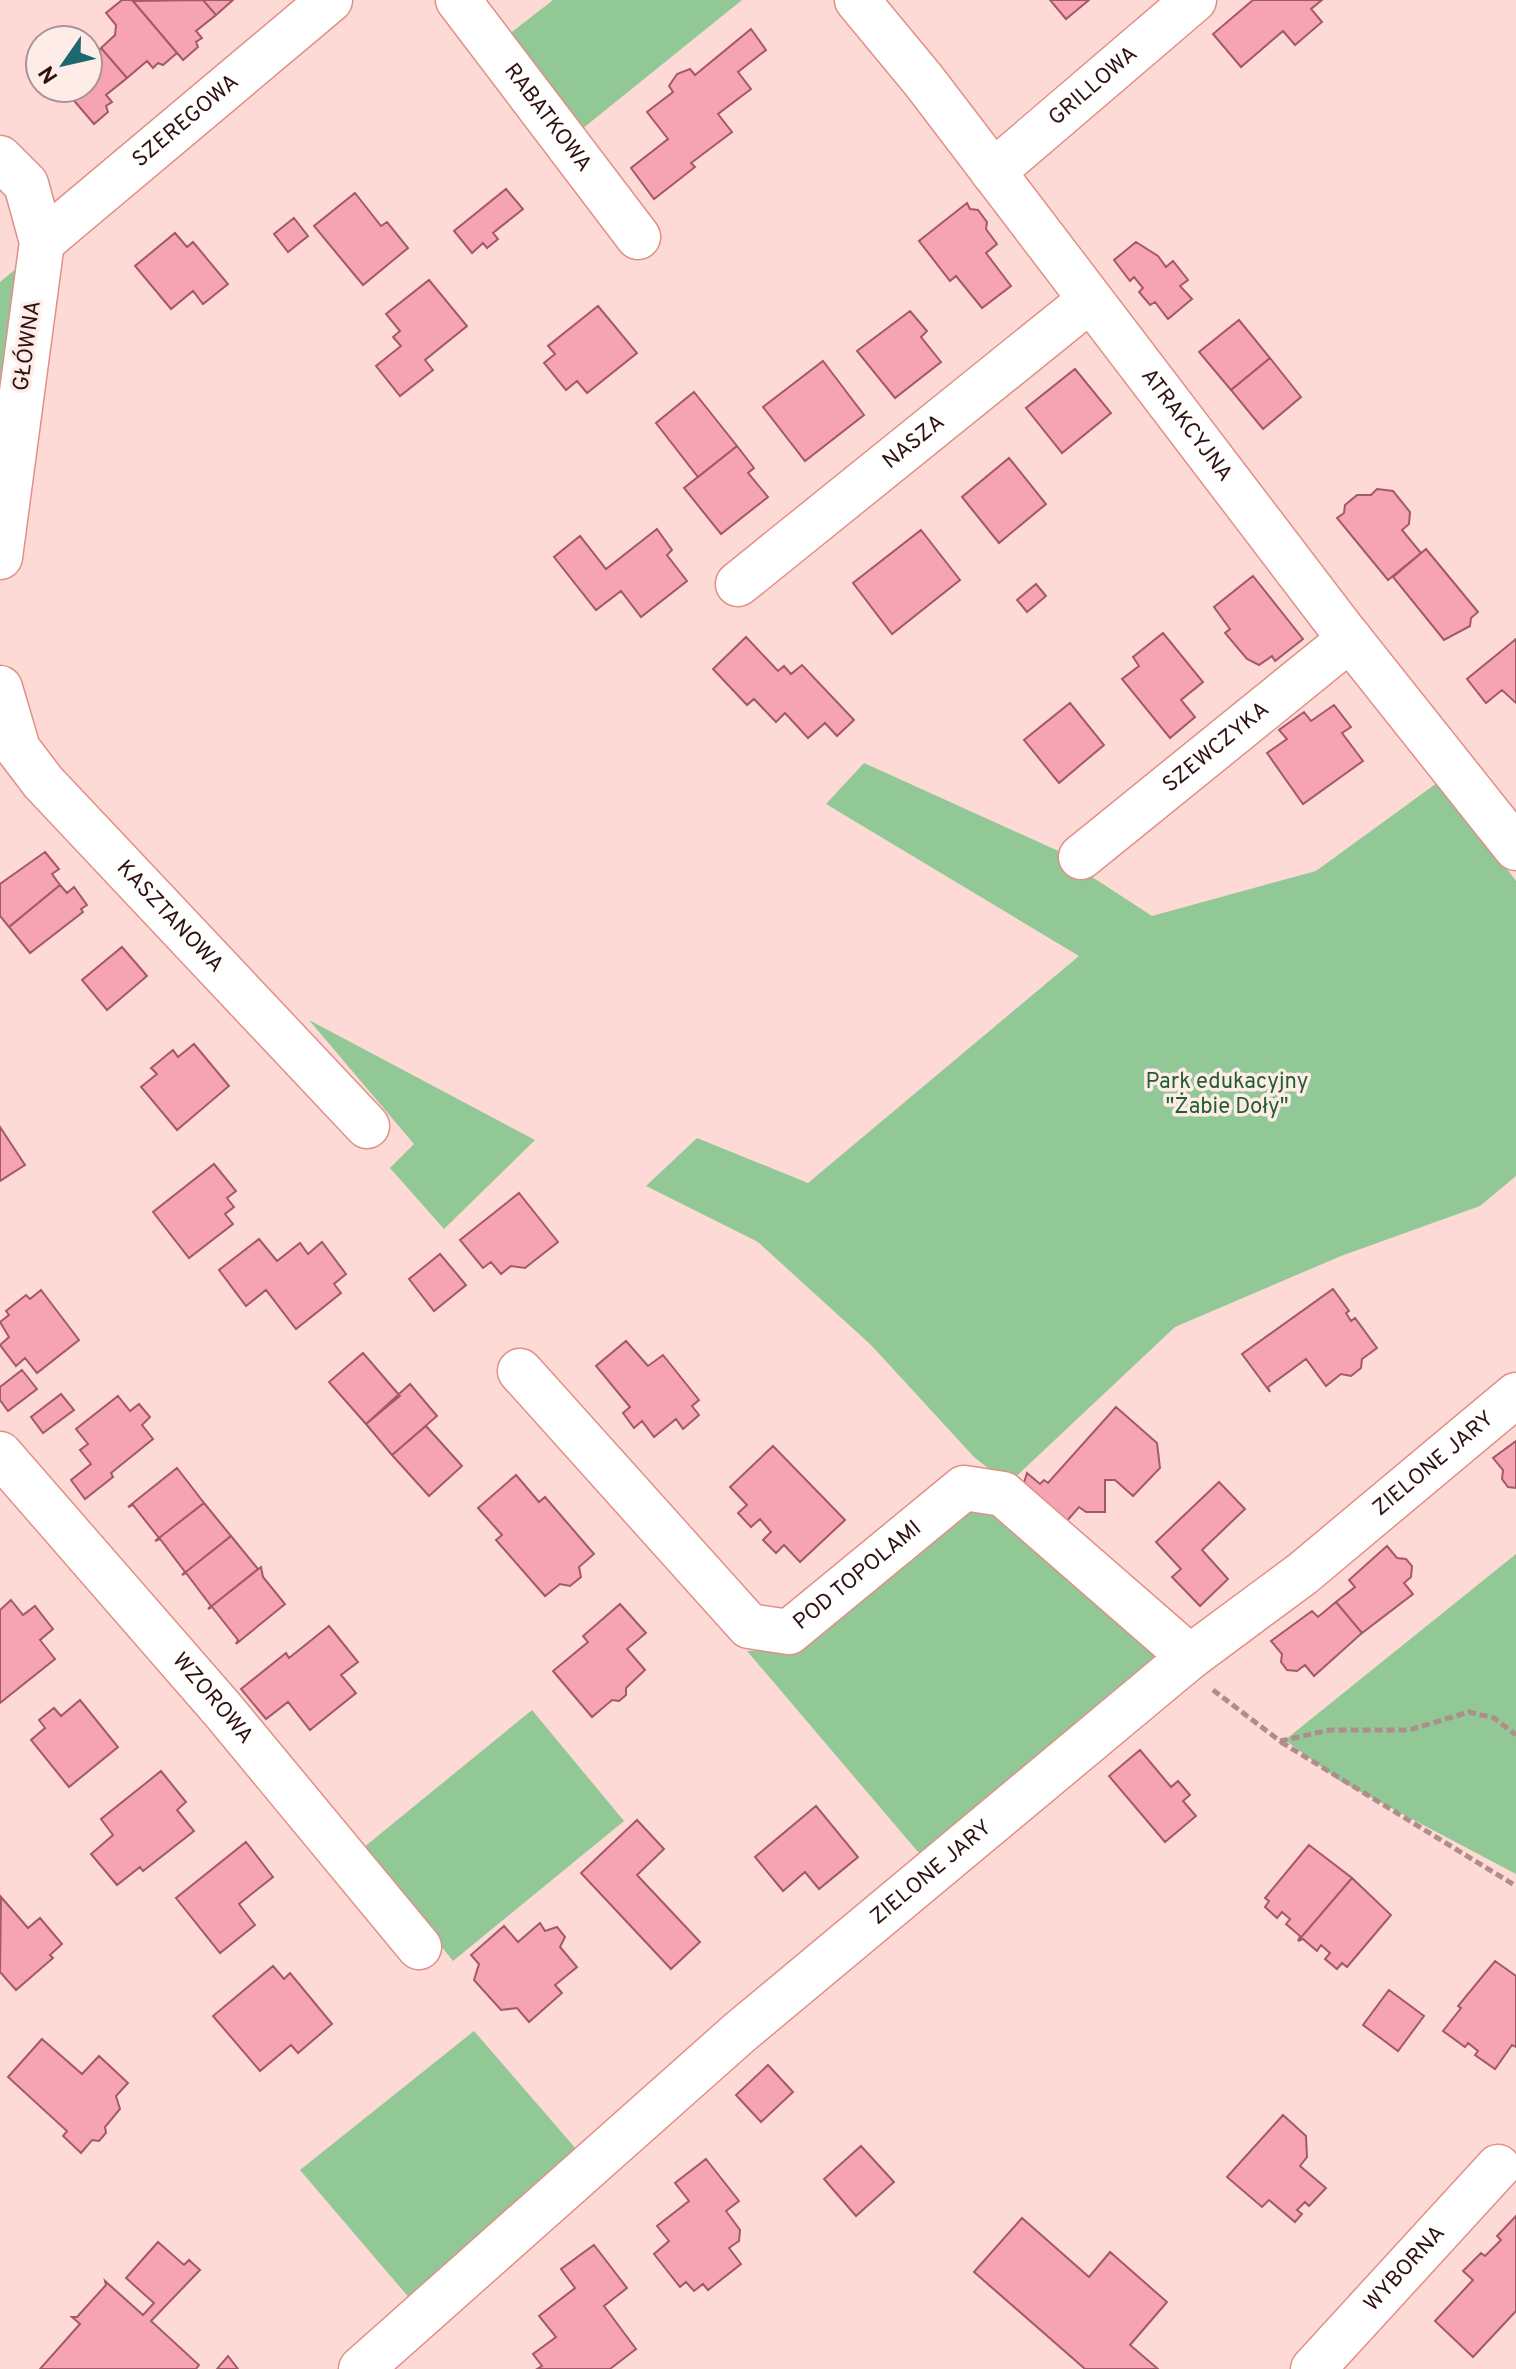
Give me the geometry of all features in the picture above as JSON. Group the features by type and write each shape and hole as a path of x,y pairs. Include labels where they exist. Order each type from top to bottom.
{"street":[{"name":"SZEREGOWA","path":"42,242 330,0"},
{"name":"RABATKOWA","path":"458,0 638,237"},
{"name":"ATRAKCYJNA","path":"857,0 993,172 1350,639 1516,848"},
{"name":"GRILLOWA","path":"993,172 1194,0"},
{"name":"GŁÓWNA","path":"0,158 26,184 42,242 0,546"},
{"name":"NASZA","path":"738,584 1090,300"},
{"path":"0,546 0,557"},
{"name":"SZEWCZYKA","path":"1081,857 1350,639"},
{"name":"KASZTANOWA","path":"0,688 18,749 43,782 367,1126"},
{"name":"POD TOPOLAMI","path":"520,1371 749,1626 789,1632 964,1488 1003,1494 1190,1657"},
{"name":"ZIELONE JARY","path":"361,2369 739,2033 1190,1657 1302,1574 1516,1395"},
{"name":"WZOROWA","path":"0,1454 222,1709 419,1947"},
{"name":"WYBORNA","path":"1313,2369 1498,2167"}],"path":[{"path":"1190,1657 1210,1687 1280,1741 1516,1886"},
{"path":"1280,1741 1330,1730 1409,1730 1469,1712 1494,1718 1516,1735"}],"green space":[{"path":"553,0 742,0 582,129 508,35"},
{"path":"28,259 0,451 0,282"},
{"name":"Park edukacyjny \"Żabie Doły\"","path":"864,763 1065,854 1086,873 1152,916 1316,871 1441,780 1516,881 1516,1176 1480,1206 1341,1256 1175,1327 1008,1484 974,1457 871,1345 758,1242 646,1186 697,1138 808,1183 1079,956 826,804"},
{"path":"309,1020 535,1140 444,1229 390,1168 414,1144"},
{"path":"1004,1506 1162,1654 930,1866 747,1651 789,1649 965,1509"},
{"path":"1516,1554 1516,1874 1340,1781 1285,1740"},
{"path":"532,1710 624,1821 453,1961 363,1848"},
{"path":"474,2031 583,2157 417,2307 300,2170"}],"building":[{"path":"122,0 132,0 177,53 163,65 158,63 153,68 147,61 127,78 104,51 104,45 115,35 116,25 106,13"},
{"path":"203,0 233,0 216,15"},
{"path":"203,0 216,15 196,31 202,38 196,42 198,47 183,60 133,1"},
{"path":"1050,0 1089,0 1066,19"},
{"path":"1253,0 1322,0 1311,9 1322,22 1295,45 1283,31 1241,67 1213,34"},
{"path":"751,29 766,50 738,72 751,89 718,114 732,132 691,163 695,167 654,199 631,168 668,139 647,112 673,92 669,86 677,74 690,69 695,75"},
{"path":"104,51 127,78 106,95 112,102 106,106 108,112 94,124 77,104 104,104"},
{"path":"506,189 523,209 493,233 498,239 487,248 483,243 472,253 454,231"},
{"path":"355,193 381,226 387,222 408,248 363,285 314,226"},
{"path":"967,203 970,209 978,210 987,222 986,229 997,244 986,253 1011,286 982,308 956,276 950,281 919,241"},
{"path":"294,218 308,236 288,252 274,234"},
{"path":"175,233 187,247 193,242 228,284 203,304 193,291 171,309 135,266"},
{"path":"1136,242 1158,256 1166,267 1173,261 1188,280 1180,286 1192,299 1168,319 1155,302 1150,305 1139,292 1143,288 1134,277 1130,281 1114,260"},
{"path":"429,280 467,326 425,360 433,370 400,396 376,366 401,346 393,337 400,331 386,314"},
{"path":"598,306 637,353 587,393 577,381 566,390 544,363 555,354 548,346"},
{"path":"910,311 927,331 921,337 941,362 895,398 857,351"},
{"path":"1239,320 1270,358 1231,390 1199,352"},
{"path":"1270,358 1301,397 1263,429 1231,390"},
{"path":"823,361 864,415 805,461 763,407"},
{"path":"1075,369 1111,413 1062,453 1026,408"},
{"path":"694,392 737,446 698,477 656,423"},
{"path":"737,446 754,468 748,473 768,497 721,534 684,488"},
{"path":"1009,458 1046,504 999,543 962,497"},
{"path":"1377,489 1393,491 1410,512 1409,524 1402,530 1421,553 1388,580 1337,518 1344,513 1345,505 1357,495 1371,495"},
{"path":"657,529 672,550 667,555 687,581 641,617 621,591 596,610 554,557 580,536 606,569"},
{"path":"921,530 960,580 892,634 853,583"},
{"path":"1426,549 1478,612 1471,618 1470,626 1444,640 1393,577"},
{"path":"1253,576 1303,639 1275,661 1272,656 1259,665 1247,659 1225,633 1230,629 1214,607"},
{"path":"1036,584 1046,596 1027,612 1017,600"},
{"path":"1163,633 1203,682 1181,700 1195,717 1170,738 1122,679 1139,666 1133,657"},
{"path":"746,637 778,671 784,666 791,674 802,665 854,720 837,736 825,723 808,738 785,713 776,722 754,699 747,705 713,669"},
{"path":"1516,639 1516,703 1502,690 1486,703 1467,679"},
{"path":"1070,703 1104,745 1059,783 1024,740"},
{"path":"1334,705 1351,727 1342,733 1363,761 1303,804 1267,753 1287,739 1279,730 1304,712 1311,721"},
{"path":"45,852 59,869 52,874 60,885 9,927 0,916 0,884"},
{"path":"60,885 67,893 74,887 87,905 81,909 83,912 30,953 9,927"},
{"path":"122,947 147,976 107,1010 82,980"},
{"path":"194,1044 229,1086 177,1130 141,1087 157,1074 151,1068 173,1050 178,1057"},
{"path":"0,1127 25,1165 0,1181"},
{"path":"214,1164 236,1191 227,1198 234,1207 225,1214 233,1224 189,1258 153,1212"},
{"path":"519,1193 558,1242 525,1268 511,1266 501,1274 491,1262 483,1268 460,1240"},
{"path":"259,1239 277,1261 300,1243 308,1254 322,1242 346,1274 334,1284 341,1293 296,1329 266,1290 246,1306 219,1270"},
{"path":"440,1254 466,1285 434,1311 409,1279"},
{"path":"1333,1289 1349,1311 1346,1313 1351,1321 1355,1318 1377,1348 1362,1359 1361,1368 1351,1376 1341,1374 1326,1386 1306,1359 1268,1387 1270,1392 1242,1354"},
{"path":"41,1290 79,1340 37,1373 25,1358 16,1366 0,1345 9,1337 0,1322 9,1315 6,1311 26,1295 30,1299"},
{"path":"626,1341 648,1366 663,1355 699,1400 692,1406 699,1415 683,1429 676,1419 654,1437 642,1421 634,1428 623,1413 630,1407 596,1366"},
{"path":"363,1353 400,1396 366,1424 329,1382"},
{"path":"22,1370 37,1389 8,1411 0,1400 0,1387"},
{"path":"410,1384 437,1416 392,1455 366,1424"},
{"path":"61,1394 74,1410 43,1433 31,1417"},
{"path":"118,1396 130,1411 139,1404 150,1417 142,1425 153,1439 85,1499 71,1480 91,1464 80,1450 88,1444 76,1429"},
{"path":"1116,1407 1157,1443 1160,1468 1133,1496 1115,1480 1105,1480 1105,1512 1086,1512 1079,1507 1065,1523 1023,1486 1027,1473 1040,1484 1044,1480 1048,1483"},
{"path":"426,1426 462,1466 429,1496 392,1455"},
{"path":"1516,1441 1516,1488 1508,1487 1502,1479 1503,1470 1493,1458"},
{"path":"773,1446 845,1520 800,1562 784,1545 776,1553 763,1540 771,1532 760,1519 751,1527 738,1513 747,1505 730,1487"},
{"path":"177,1468 204,1503 159,1538 133,1505 128,1507"},
{"path":"516,1475 539,1502 545,1497 594,1554 579,1567 581,1577 570,1586 560,1584 545,1596 496,1540 502,1535 478,1508"},
{"path":"1219,1482 1245,1509 1202,1550 1228,1579 1200,1606 1172,1577 1181,1569 1156,1542"},
{"path":"204,1503 231,1536 182,1575 185,1572 160,1539 155,1541"},
{"path":"231,1536 258,1569 208,1609 211,1606 186,1573 182,1575"},
{"path":"1387,1546 1397,1558 1406,1559 1412,1566 1411,1577 1404,1583 1413,1594 1362,1633 1336,1602 1355,1587 1349,1580"},
{"path":"261,1567 263,1577 285,1604 236,1644 238,1640 212,1607 208,1609"},
{"path":"11,1600 23,1615 35,1606 53,1629 40,1640 55,1659 0,1703 0,1610"},
{"path":"1336,1602 1362,1633 1314,1676 1305,1665 1297,1671 1287,1670 1281,1662 1282,1654 1271,1641 1312,1611 1318,1617"},
{"path":"620,1604 646,1633 627,1649 645,1670 626,1688 626,1695 619,1701 612,1700 592,1717 553,1671 588,1642 583,1636"},
{"path":"329,1626 358,1662 341,1675 356,1693 310,1730 288,1702 266,1719 241,1689 286,1653 289,1658"},
{"path":"80,1700 118,1747 69,1787 31,1740 45,1728 39,1720 54,1708 61,1716"},
{"path":"1140,1750 1171,1787 1178,1781 1190,1795 1183,1801 1196,1816 1165,1842 1109,1776"},
{"path":"161,1771 186,1802 177,1810 194,1831 143,1871 140,1867 117,1885 91,1854 113,1835 101,1819"},
{"path":"816,1806 858,1857 819,1889 805,1872 783,1891 755,1857"},
{"path":"637,1820 664,1849 637,1875 700,1942 671,1969 581,1873"},
{"path":"246,1842 273,1877 239,1904 255,1925 220,1953 176,1898"},
{"path":"1309,1845 1352,1878 1298,1941 1300,1936 1286,1924 1290,1919 1282,1912 1277,1918 1265,1907 1269,1901 1265,1898"},
{"path":"1352,1878 1391,1915 1347,1967 1342,1963 1337,1969 1325,1959 1330,1953 1321,1945 1317,1951 1303,1939 1298,1941"},
{"path":"1,1897 28,1928 40,1918 62,1944 50,1955 53,1958 16,1990 0,1972"},
{"path":"540,1923 545,1931 557,1927 565,1937 560,1947 577,1967 555,1985 562,1993 529,2022 517,2008 501,2010 474,1980 479,1964 471,1955 504,1926 518,1942"},
{"path":"1495,1961 1516,1976 1516,2047 1512,2045 1495,2069 1475,2055 1478,2051 1468,2043 1465,2047 1443,2031 1461,2008 1458,2006"},
{"path":"273,1966 284,1979 290,1973 332,2024 298,2053 291,2045 260,2071 213,2016"},
{"path":"1389,1990 1424,2016 1398,2051 1363,2025"},
{"path":"42,2039 82,2074 99,2056 128,2083 116,2096 120,2109 105,2127 106,2133 99,2141 92,2140 81,2153 63,2136 67,2131 8,2077"},
{"path":"768,2065 793,2092 761,2122 736,2095"},
{"path":"1283,2115 1306,2136 1307,2157 1300,2166 1326,2188 1309,2206 1305,2202 1297,2210 1302,2214 1295,2222 1269,2200 1262,2207 1227,2177"},
{"path":"861,2146 894,2182 856,2216 824,2179"},
{"path":"706,2159 739,2201 726,2211 740,2230 739,2241 729,2248 741,2264 708,2290 703,2284 694,2291 686,2282 680,2287 654,2254 669,2241 657,2226 689,2201 675,2183"},
{"path":"1516,2216 1516,2311 1473,2357 1435,2321 1473,2280 1463,2271 1481,2253 1485,2256 1501,2240 1497,2236"},
{"path":"1022,2218 1089,2277 1110,2252 1167,2302 1130,2345 1158,2369 1085,2369 974,2272"},
{"path":"158,2242 184,2265 189,2260 200,2270 151,2321 199,2365 196,2369 40,2369 80,2324 72,2317 77,2317 106,2285 105,2281 143,2315 154,2303 126,2278"},
{"path":"594,2245 627,2288 604,2306 636,2349 610,2369 537,2369 542,2366 533,2354 556,2337 539,2316 575,2288 561,2269"},
{"path":"228,2356 238,2369 217,2369"}]}
